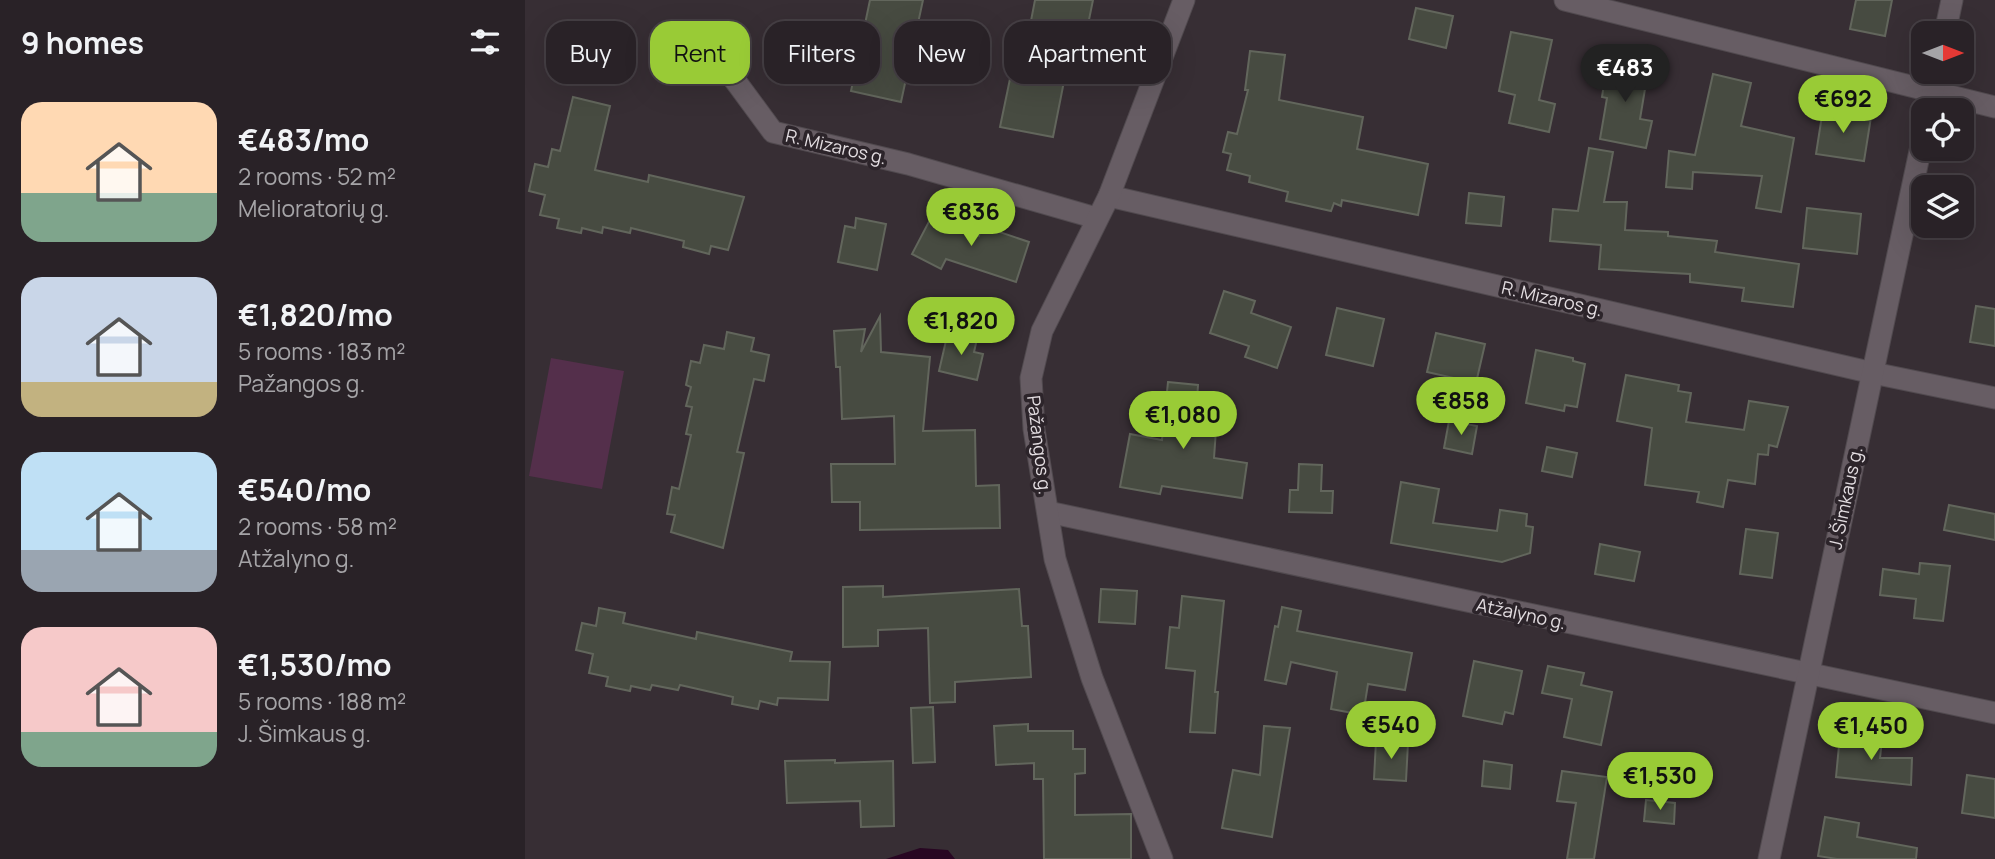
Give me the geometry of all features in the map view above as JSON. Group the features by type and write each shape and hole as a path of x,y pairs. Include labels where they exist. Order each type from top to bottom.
{"street":[{"name":"Pažangos g.","path":"1162,859 1092,678 1055,559 1034,429 1031,378 1042,331 1109,196 1184,0"},
{"path":"1565,0 1995,107"},
{"path":"1948,21 1952,0"},
{"name":"R. Mizaros g.","path":"738,84 773,132 908,164 1096,218"},
{"name":"J. Šimkaus g.","path":"1769,859 1918,161"},
{"name":"R. Mizaros g.","path":"1109,196 1873,373 1995,398"},
{"name":"Atžalyno g.","path":"1048,512 1808,676 1995,713"}],"shaded area":[{"path":"551,358 624,371 602,489 529,476"},
{"path":"920,848 948,850 955,859 886,859"}],"building":[{"path":"870,0 923,0 918,21 894,21 894,84 905,84 901,102 851,91 852,84 880,84 880,21 866,21"},
{"path":"1035,0 1093,0 1089,21 1031,21"},
{"path":"1856,0 1892,0 1885,36 1850,29"},
{"path":"1416,8 1453,16 1446,48 1409,39"},
{"path":"1511,32 1552,40 1539,100 1555,104 1549,132 1509,123 1515,95 1499,91"},
{"path":"1250,51 1285,55 1279,100 1363,117 1357,149 1428,164 1418,215 1342,200 1341,206 1334,203 1331,211 1286,201 1288,192 1249,182 1250,176 1227,170 1231,154 1223,152 1228,132 1237,134 1248,90 1245,90"},
{"path":"1608,58 1649,65 1640,119 1652,121 1646,148 1600,139 1607,98 1602,97"},
{"path":"1713,74 1751,83 1741,126 1794,138 1781,212 1756,208 1762,176 1693,172 1692,189 1666,187 1669,151 1695,155"},
{"path":"1009,84 1063,84 1053,137 1000,127"},
{"path":"573,97 610,106 595,170 648,182 649,175 744,197 728,250 711,246 709,254 683,247 684,241 631,228 630,233 603,227 602,233 582,228 581,233 557,228 559,219 540,215 545,195 529,191 535,164 548,167 552,149 560,151"},
{"path":"1823,109 1871,117 1864,161 1816,154"},
{"path":"1589,148 1613,152 1604,202 1627,202 1625,230 1668,232 1668,236 1717,241 1715,252 1799,264 1793,307 1742,301 1744,288 1690,282 1690,274 1599,269 1601,245 1550,241 1553,209 1578,211"},
{"path":"1469,193 1504,197 1501,226 1466,223"},
{"path":"1807,208 1861,214 1857,254 1803,248"},
{"path":"934,212 979,236 982,226 1029,242 1016,282 946,259 941,269 912,254"},
{"path":"856,218 886,224 877,270 838,262 845,226 855,228"},
{"path":"1224,291 1255,301 1251,313 1291,327 1277,368 1245,357 1249,346 1210,333"},
{"path":"1976,306 1995,309 1995,346 1970,342"},
{"path":"1337,308 1384,319 1373,366 1326,355"},
{"path":"880,316 881,352 930,357 923,431 975,430 976,486 999,485 1000,528 860,530 860,502 832,502 831,464 895,464 894,416 842,419 840,367 836,367 834,331 865,329 861,352"},
{"path":"727,332 754,338 751,351 769,355 764,381 754,379 737,452 744,453 723,548 671,532 675,515 667,514 672,487 679,489 691,435 686,434 692,407 686,406 691,387 686,385 691,361 700,363 704,345 724,349"},
{"path":"948,332 977,339 974,352 983,354 977,380 939,371"},
{"path":"1436,333 1485,344 1476,383 1427,372"},
{"path":"1536,350 1573,358 1573,361 1585,364 1577,407 1565,405 1564,411 1526,403"},
{"path":"1626,375 1679,385 1678,391 1691,393 1686,422 1744,430 1749,401 1788,407 1777,447 1769,445 1768,455 1758,454 1755,484 1728,480 1723,507 1697,502 1699,492 1645,485 1652,428 1617,421"},
{"path":"1168,382 1198,385 1197,401 1218,402 1214,458 1247,463 1242,498 1162,486 1160,494 1120,487 1130,434 1162,440"},
{"path":"1449,421 1477,426 1472,454 1444,448"},
{"path":"1547,447 1577,453 1572,477 1542,471"},
{"path":"1299,464 1322,465 1321,491 1333,491 1332,513 1289,512 1290,490 1298,490"},
{"path":"1401,482 1439,489 1433,523 1497,531 1500,510 1527,514 1526,526 1533,527 1530,553 1502,562 1391,543"},
{"path":"1949,505 1995,514 1995,540 1944,530"},
{"path":"1746,529 1778,533 1772,578 1740,574"},
{"path":"1600,544 1640,552 1634,581 1595,574"},
{"path":"1920,563 1950,566 1943,621 1914,618 1916,599 1880,595 1883,569 1919,574"},
{"path":"883,586 883,597 1019,589 1022,626 1028,626 1031,677 955,682 955,702 930,703 928,628 878,630 878,646 843,647 843,587"},
{"path":"1101,589 1137,591 1135,624 1099,622"},
{"path":"1182,596 1224,601 1215,692 1218,692 1215,733 1190,732 1195,671 1166,668 1170,627 1179,628"},
{"path":"1282,607 1301,611 1297,631 1412,653 1405,690 1368,684 1363,715 1331,709 1337,672 1291,662 1286,684 1265,680 1275,626 1278,627"},
{"path":"599,608 625,613 623,623 696,639 697,632 792,652 790,661 830,662 828,700 778,698 777,705 760,701 758,709 732,704 733,697 680,685 678,690 652,685 650,690 631,686 630,691 606,686 608,677 589,673 593,654 576,650 582,623 596,626"},
{"path":"1474,661 1522,671 1513,714 1505,712 1502,724 1463,716"},
{"path":"1548,666 1584,673 1581,685 1612,692 1601,745 1564,737 1572,699 1542,693"},
{"path":"933,707 935,762 913,763 911,708"},
{"path":"1028,724 1028,731 1073,731 1073,749 1085,749 1085,773 1075,774 1075,815 1131,814 1131,859 1044,859 1043,779 1034,779 1034,763 996,765 994,726"},
{"path":"1264,726 1290,728 1272,837 1222,828 1233,770 1260,775"},
{"path":"1840,735 1882,740 1880,758 1912,758 1911,785 1836,777"},
{"path":"1376,741 1408,743 1406,781 1374,779"},
{"path":"835,760 835,763 893,761 894,826 861,827 860,801 787,803 785,761"},
{"path":"1484,761 1512,765 1510,789 1482,786"},
{"path":"1562,771 1607,777 1594,859 1567,859 1576,803 1557,801"},
{"path":"1967,775 1995,779 1995,818 1962,813"},
{"path":"1646,800 1675,803 1674,824 1644,821"},
{"path":"1825,817 1859,823 1857,837 1917,848 1916,859 1837,859 1818,856"}]}
